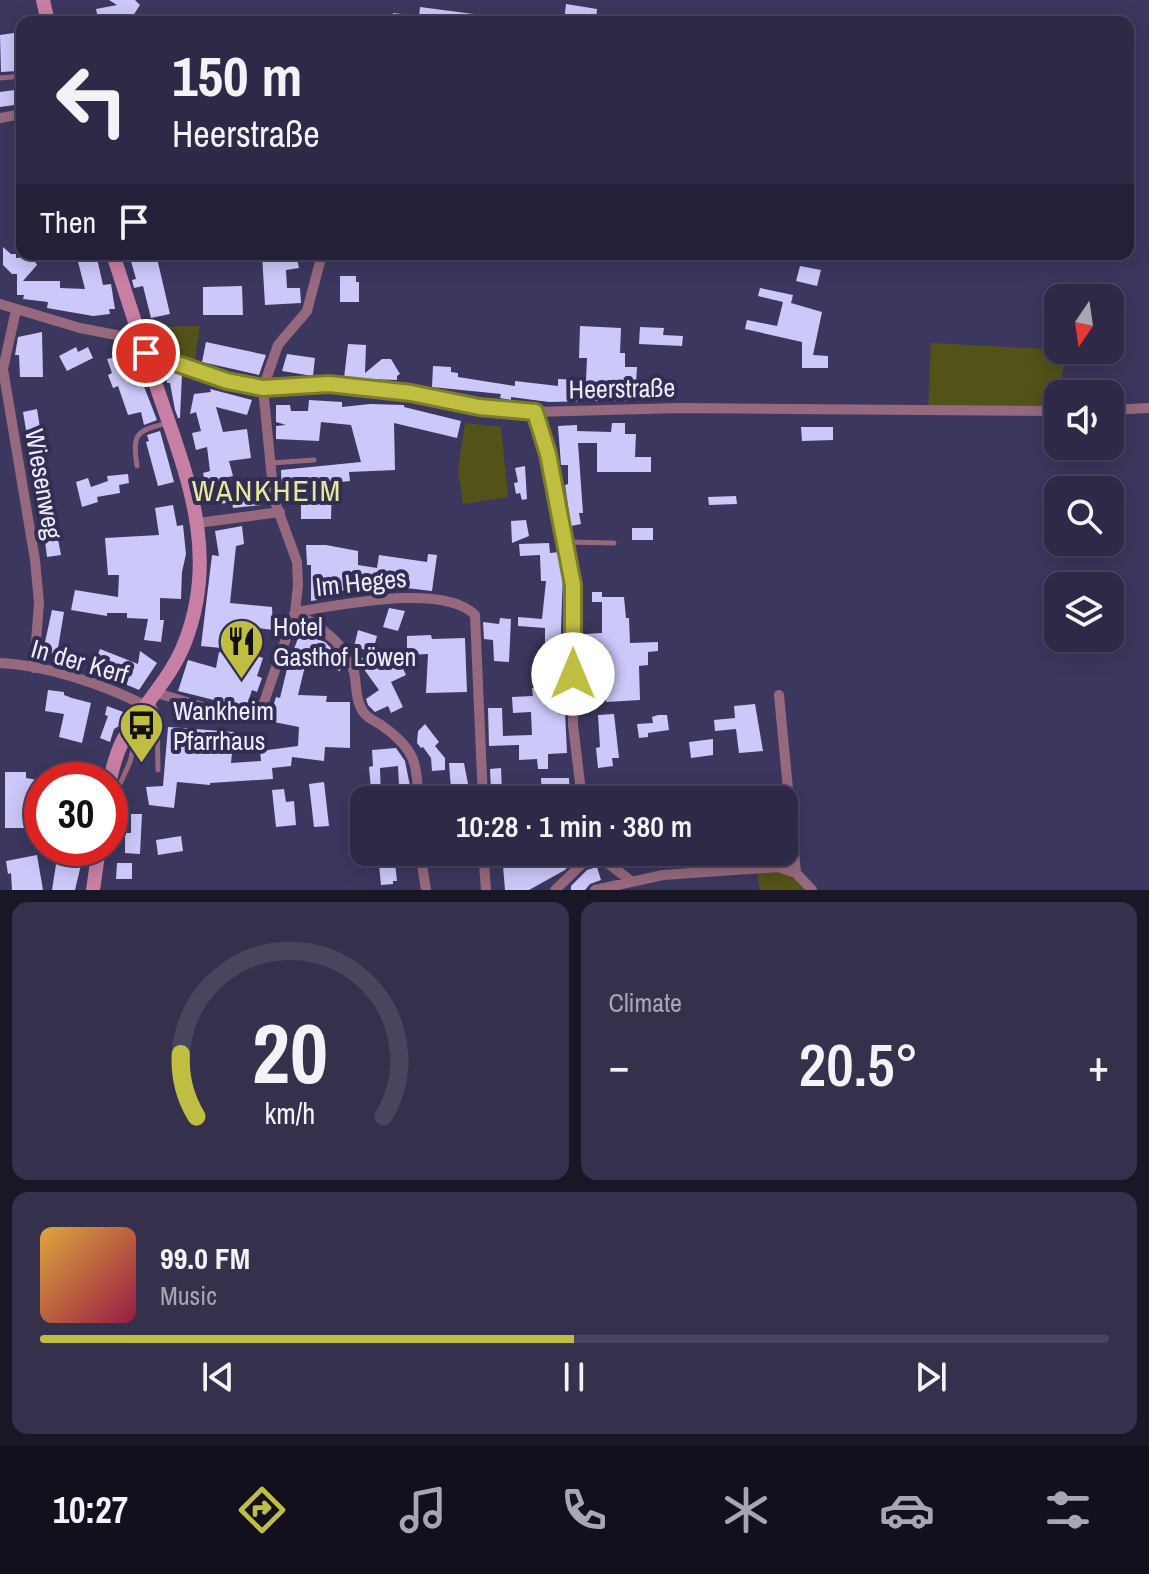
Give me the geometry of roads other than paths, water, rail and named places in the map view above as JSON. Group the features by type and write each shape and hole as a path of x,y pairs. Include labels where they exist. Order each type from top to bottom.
{"street":[{"path":"115,260 181,457 198,523 198,587 189,629 149,704 124,739 116,762"},
{"path":"263,388 278,345 307,311 320,260"},
{"name":"Heerstraße","path":"0,304 144,347 227,381 263,388 329,384 411,393 479,407 535,412 680,408 1044,411"},
{"name":"Wiesenweg","path":"16,310 3,369 35,560 39,603 34,668"},
{"name":"In der Kerf","path":"0,663 34,668 149,704 239,718 251,717 261,711 295,612 297,562 274,499 263,388"},
{"path":"1124,409 1149,408"},
{"path":"535,412 548,454 573,585 573,725 580,786"},
{"path":"198,523 280,512"},
{"name":"Im Heges","path":"295,612 413,596 467,606 475,615 482,786"},
{"path":"295,612 332,636 344,650 354,671 359,703 365,716 403,741 415,761 417,786"},
{"path":"779,695 796,873"},
{"path":"93,890 96,866"},
{"path":"422,866 426,890"},
{"path":"484,866 486,890"},
{"path":"555,890 580,866"},
{"path":"610,866 631,881"},
{"path":"595,890 672,874 778,867 796,873 812,890"}],"lane":[{"path":"137,466 134,448 137,435 141,430 169,423"},
{"path":"270,463 314,460"},
{"path":"565,542 614,543"},
{"path":"128,766 149,704 157,713 158,770"}],"place":[{"name":"Hotel Gasthof Löwen","path":"242,680"},
{"name":"Wankheim Pfarrhaus","path":"142,764"}],"district":[{"name":"WANKHEIM","path":"267,490"}]}
